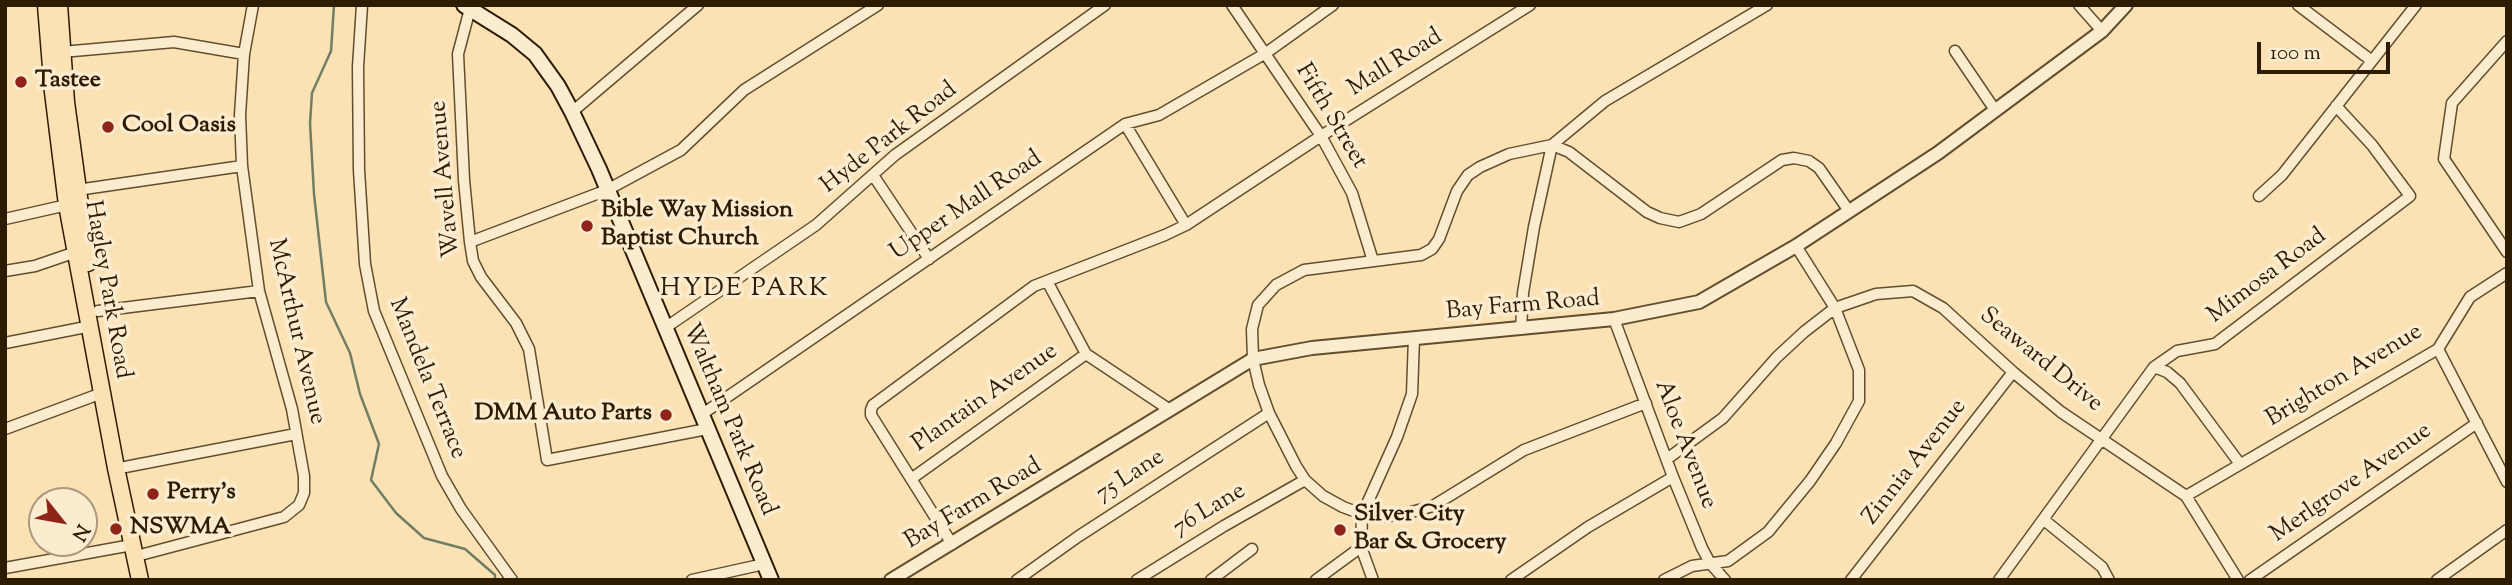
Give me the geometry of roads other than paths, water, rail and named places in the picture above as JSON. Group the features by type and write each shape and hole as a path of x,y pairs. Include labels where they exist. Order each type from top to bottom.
{"main road":[{"name":"Hagley Park Road","path":"46,5 53,92 76,252 102,394 138,550 149,580"},
{"name":"Hagley Park Road","path":"59,5 66,102 77,190 125,467 140,580"},
{"name":"Waltham Park Road","path":"468,6 535,54 558,86 572,112 771,580"}],"street":[{"name":"McArthur Avenue","path":"5,568 138,550 284,517 299,505 304,493 304,476 292,409 259,291 242,166 240,116 244,54 253,5"},
{"name":"Mandela Terrace","path":"362,5 358,67 359,170 365,264 374,311 442,476 461,509 512,580"},
{"path":"572,112 698,5"},
{"path":"470,242 607,190 681,150 744,90 878,5"},
{"name":"Hyde Park Road","path":"665,328 816,225 895,155 1105,5"},
{"name":"Fifth Street","path":"1232,5 1321,136 1352,193 1373,261"},
{"name":"Upper Mall Road","path":"704,422 929,259 1125,124 1159,115 1266,52 1333,5"},
{"name":"Mall Road","path":"951,544 871,415 873,405 1034,286 1186,225 1321,136 1530,5"},
{"path":"1646,403 1524,450 1433,506 1418,512 1385,517 1362,515 1323,496 1305,480 1286,450 1269,413 1253,359 1252,329 1258,305 1276,285 1304,270 1421,255 1432,249 1439,239 1457,191 1468,175 1509,154 1552,145 1605,101 1767,5"},
{"path":"2079,5 2102,31"},
{"name":"Bay Farm Road","path":"891,580 1253,359 1312,348 1614,319 1699,302 1796,246 1938,153 2102,31 2126,5"},
{"path":"2298,5 2372,61"},
{"path":"2259,196 2282,175 2417,5"},
{"name":"Wavell Avenue","path":"468,6 458,54 470,242 481,277 516,323 529,349 547,460 704,422"},
{"path":"2507,41 2452,103 2444,159 2507,252"},
{"path":"62,52 174,42 244,54"},
{"path":"1955,51 1995,110"},
{"name":"Mimosa Road","path":"1999,580 2154,367 2177,351 2215,344 2409,197 2410,193 2372,145 2336,106"},
{"path":"1125,124 1186,225"},
{"path":"1552,145 1569,152 1647,212 1660,218 1679,222 1702,214 1783,160 1794,158 1809,161 1819,168 1849,211"},
{"path":"1521,329 1525,280 1552,145"},
{"path":"77,190 242,166"},
{"path":"873,175 929,259"},
{"path":"5,219 68,205"},
{"path":"1664,580 1692,566 1728,561 1768,532 1810,481 1836,443 1858,401 1859,370 1835,309 1796,246"},
{"path":"5,271 35,266 76,252"},
{"name":"Brighton Avenue","path":"2186,496 2438,349 2470,297 2507,273"},
{"path":"1047,281 1086,354 1170,410"},
{"path":"98,311 259,291"},
{"name":"Seaward Drive","path":"1667,459 1723,418 1777,357 1835,309 1876,293 1913,291 1943,308 2061,412 2186,496 2238,580"},
{"name":"Aloe Avenue","path":"1614,319 1673,477 1710,563 1725,580"},
{"path":"5,343 90,326"},
{"path":"1373,580 1360,547 1362,515 1397,437 1412,394 1415,338"},
{"path":"2438,349 2507,482"},
{"name":"Plantain Avenue","path":"911,479 1086,354"},
{"path":"2154,367 2167,372 2180,383 2240,464"},
{"name":"Zinnia Avenue","path":"1851,580 2013,372"},
{"path":"5,429 102,394"},
{"name":"75 Lane","path":"1017,580 1079,536 1269,413"},
{"name":"Merlgrove Avenue","path":"2250,580 2477,423"},
{"path":"125,467 296,434"},
{"path":"1511,580 1588,527 1673,477"},
{"name":"76 Lane","path":"1136,580 1305,480"},
{"path":"2044,520 2102,567 2109,580"},
{"path":"2437,580 2507,530"},
{"path":"1317,580 1360,547"},
{"path":"1211,580 1252,550"},
{"path":"692,580 764,564"}],"waterway":[{"path":"334,5 331,51 312,93 310,123 314,194 326,302 350,353 360,394 379,444 371,480 396,513 424,538 465,549 495,575 495,580"}],"place":[{"name":"Tastee","path":"21,82"},
{"name":"Cool Oasis","path":"108,127"},
{"name":"Bible Way Mission Baptist Church","path":"587,226"},
{"name":"DMM Auto Parts","path":"666,415"},
{"name":"Perry's","path":"153,494"},
{"name":"NSWMA","path":"116,529"},
{"name":"Silver City Bar & Grocery","path":"1340,530"}],"district":[{"name":"HYDE PARK","path":"745,291"}]}
